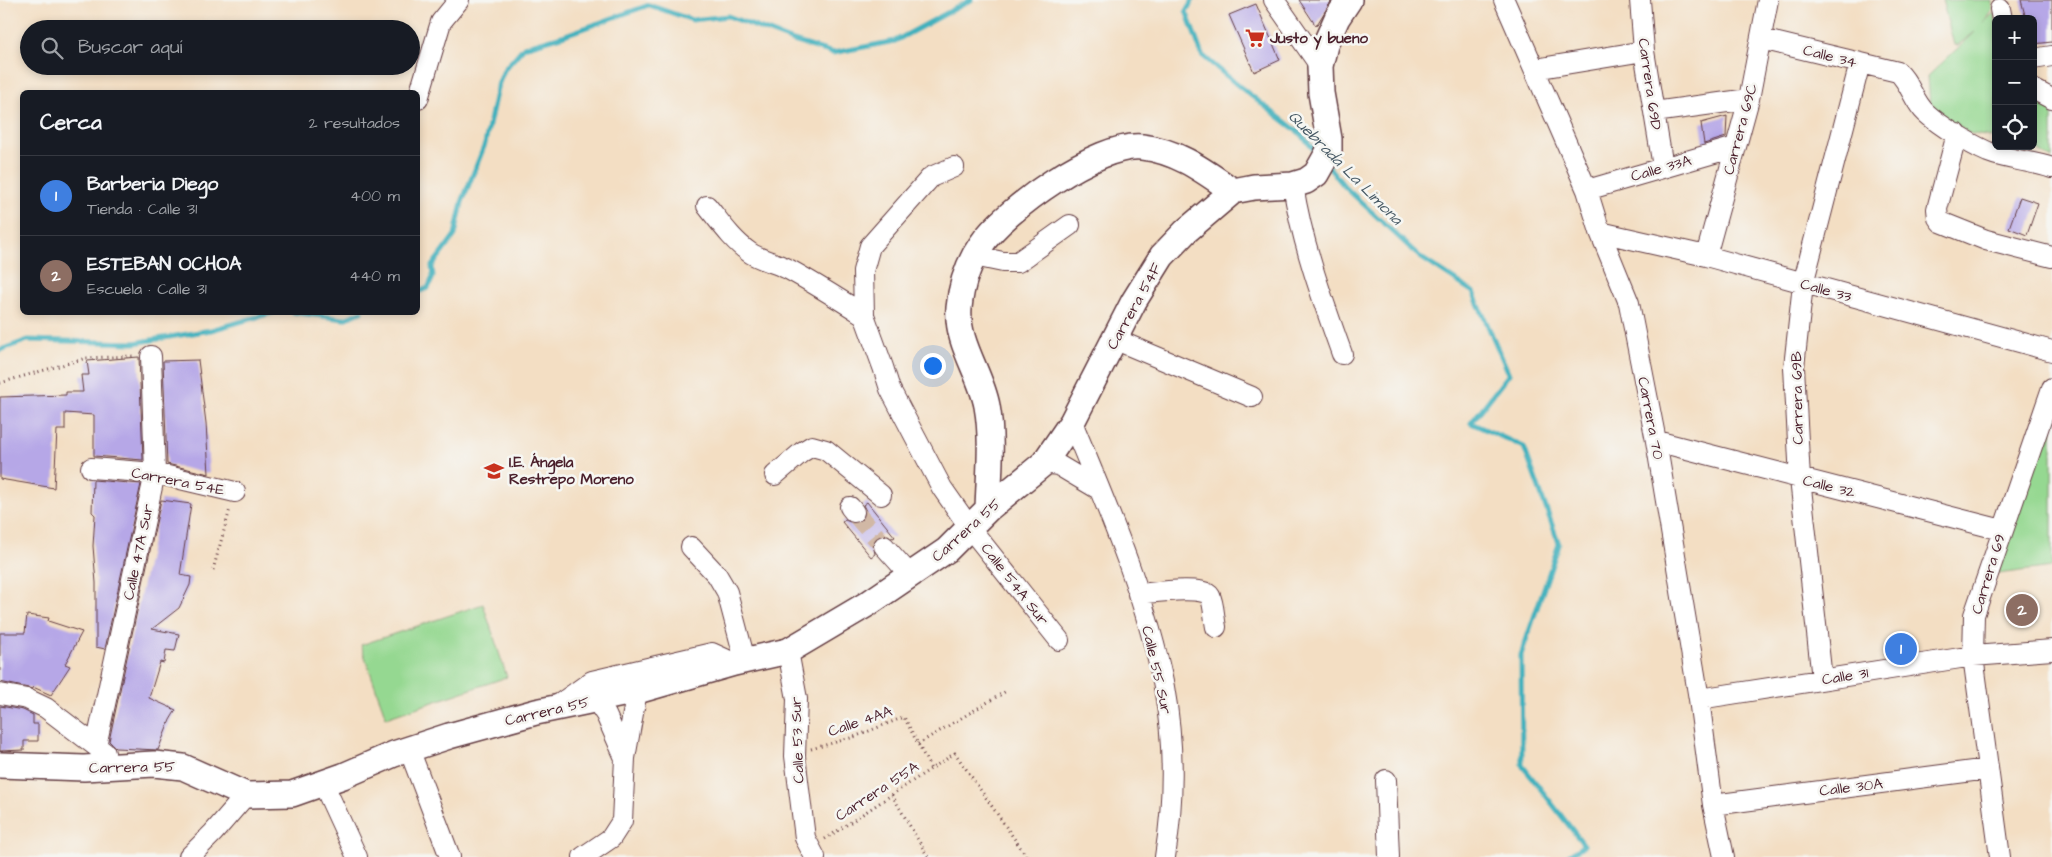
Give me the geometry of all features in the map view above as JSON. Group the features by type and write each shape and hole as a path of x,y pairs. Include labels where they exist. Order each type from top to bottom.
{"main road":[{"path":"988,508 990,462 987,407 981,382 962,336 958,312 961,287 971,262 997,224 1062,175 1104,153 1140,147 1173,153 1202,169 1233,191 1254,187 1293,185 1306,181 1316,174 1329,151 1329,139 1321,93 1320,66 1325,45 1337,18 1349,0"},
{"name":"Carrera 54F","path":"1044,463 1072,422 1134,301 1162,256 1186,231 1233,191"},
{"name":"Carrera 55","path":"0,765 84,768 154,764 183,767 246,795 292,794 409,749 457,734 555,708 637,691 739,662 788,651 869,603 947,550 988,508 1044,463"}],"street":[{"path":"420,92 441,22 459,0"},
{"path":"1274,0 1320,66"},
{"name":"Carrera 70","path":"1504,0 1587,190 1600,232 1629,303 1656,441 1699,698 1713,805 1724,857"},
{"name":"Carrera 69D","path":"1640,0 1644,50 1663,167"},
{"name":"Carrera 69C","path":"1706,256 1749,99 1768,0"},
{"name":"Calle 34","path":"1761,39 1898,72 1905,78 1925,113 1956,134"},
{"path":"1535,69 1644,50"},
{"path":"2037,58 2052,56"},
{"name":"Carrera 69B","path":"1822,680 1800,479 1794,368 1803,284 1860,63"},
{"path":"2037,91 2052,99"},
{"path":"1654,112 1749,99"},
{"path":"2052,168 1989,152 1956,134 1937,209 1938,218 1941,222 1986,240 2052,257"},
{"name":"Calle 33A","path":"1587,190 1735,147"},
{"path":"864,315 864,271 870,246 931,178 954,167"},
{"path":"1293,185 1300,226 1310,263 1342,354"},
{"path":"707,206 731,236 750,253 773,261 799,275 864,315"},
{"path":"971,262 1018,262 1070,225"},
{"name":"Calle 33","path":"1600,232 1706,256 2052,351"},
{"name":"Calle 54A Sur","path":"864,315 884,367 890,389 942,488 970,528 1059,640"},
{"path":"1114,340 1252,397"},
{"name":"Calle 47A Sur","path":"96,746 155,474 151,356"},
{"name":"Carrera 69","path":"2000,857 1973,656 1974,615 2052,388"},
{"name":"Calle 55 Sur","path":"1072,422 1129,565 1153,643 1164,687 1172,768 1165,857"},
{"name":"Calle 32","path":"1656,441 2002,530"},
{"path":"775,476 802,452 812,446 826,450 881,495"},
{"path":"1044,463 1063,468 1100,490"},
{"name":"Carrera 54E","path":"91,468 155,474 235,492"},
{"path":"884,546 910,576"},
{"path":"555,708 592,681 712,652 739,662 728,592 717,575 691,547"},
{"path":"1138,594 1195,590 1206,592 1210,596 1216,627"},
{"name":"Calle 31","path":"1699,698 1973,656 2052,650"},
{"name":"Calle 53 Sur","path":"788,651 797,698 795,756 805,838 812,853"},
{"path":"591,855 611,838 622,821 625,758 637,691"},
{"path":"0,694 28,699 46,708 125,766"},
{"path":"596,700 606,715 625,758"},
{"path":"409,749 450,857"},
{"name":"Calle 30A","path":"1713,805 1988,769"},
{"path":"1386,780 1389,857"},
{"path":"324,783 358,857"},
{"path":"189,857 214,833 246,795"}],"path":[{"path":"0,382 86,358 151,356"},
{"path":"213,570 235,492"},
{"path":"918,744 1008,690"},
{"name":"Calle 4AA","path":"795,756 818,747 854,737 904,717 931,769"},
{"name":"Carrera 55A","path":"812,853 892,795 956,753 1027,857"},
{"path":"892,795 928,857"}],"green space":[{"path":"1942,0 1992,0 1992,10 1983,23 1994,13 1995,15 1992,15 1992,137 1968,133 1930,106 1928,76 1975,32 1958,45 1954,45"},
{"path":"2037,101 2052,106 2052,159 2037,150"},
{"path":"2052,400 2052,567 1991,575"},
{"path":"483,604 507,677 386,718 361,645"}],"building":[{"path":"1299,0 1332,0 1316,26"},
{"path":"2021,0 2052,0 2052,42 2037,44 2037,15 2025,15"},
{"name":"Justo y bueno","path":"1256,4 1280,60 1254,72 1229,15"},
{"path":"1727,116 1726,137 1704,144 1701,123"},
{"path":"2020,197 2038,203 2027,235 2009,228"},
{"path":"139,357 143,460 94,456 94,415 65,413 65,430 57,430 54,488 0,479 0,397 66,395 66,392 83,392 81,375 89,375 87,361"},
{"path":"198,360 206,423 209,474 167,464 163,361"},
{"path":"93,480 141,484 105,649 96,647 96,583 93,546 95,515 92,512"},
{"path":"161,500 191,504 180,575 191,577 190,585 179,608 152,629 179,634 175,651 166,650 164,663 160,662 149,698 176,710 158,750 116,748 109,741"},
{"path":"867,502 895,537 882,534 876,537 873,543 875,554 871,557 842,522 845,520 855,524 862,521 866,511 863,505"},
{"path":"27,615 49,618 48,621 82,632 65,664 70,666 51,695 33,687 33,689 0,682 0,633 25,633"},
{"path":"0,706 23,710 33,715 33,724 38,724 38,741 24,741 24,750 0,751"}],"waterway":[{"path":"420,291 428,288 433,277 432,266 455,235 462,202 485,144 497,88 504,70 524,47 562,36 649,5 692,20 728,16 790,40 833,53 895,41 971,0"},
{"name":"Quebrada La Limona","path":"1193,0 1186,11 1202,55 1301,134 1319,156"},
{"name":"Quebrada La Limona","path":"1328,166 1345,187 1420,257 1473,292 1509,374 1471,423 1524,447 1559,544 1521,655 1522,765 1584,845 1567,857"},
{"path":"0,350 28,340 134,343 211,330 264,315"},
{"path":"314,315 344,319 354,315"}],"tunnel":[{"path":"854,512 884,546"}],"place":[{"name":"Justo y bueno","path":"1255,38"},
{"name":"I.E. Ángela Restrepo Moreno","path":"494,471"},
{"name":"ESTEBAN OCHOA","path":"2022,610"},
{"name":"Barberia Diego","path":"1901,649"}]}
